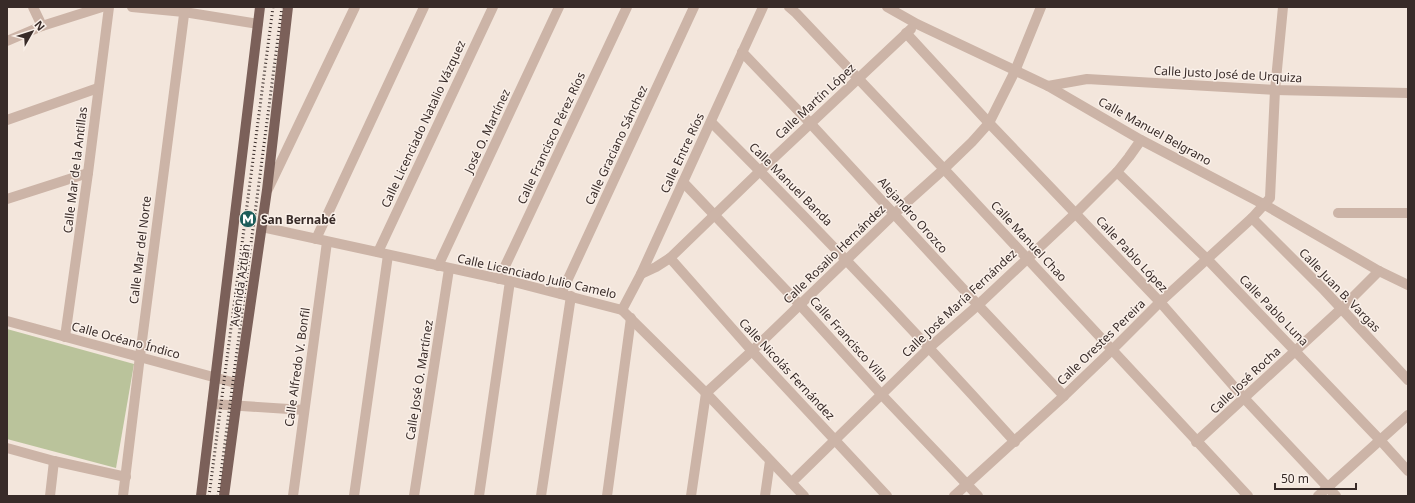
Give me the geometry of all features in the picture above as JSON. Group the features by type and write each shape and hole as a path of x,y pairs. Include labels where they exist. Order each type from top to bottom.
{"main road":[{"name":"Avenida Aztlán","path":"201,496 260,7"},
{"name":"Avenida Aztlán","path":"224,496 238,384 267,190 288,7"}],"street":[{"path":"33,7 42,26"},
{"path":"7,40 42,26 102,7"},
{"name":"Calle Mar de la Antillas","path":"65,337 109,7"},
{"path":"132,7 184,10 258,24"},
{"path":"267,190 355,7"},
{"path":"316,239 424,7"},
{"name":"Calle Licenciado Natalio Vázquez","path":"378,252 493,7"},
{"name":"José O. Martínez","path":"438,266 559,7"},
{"name":"Calle Francisco Pérez Ríos","path":"500,280 627,7"},
{"name":"Calle Graciano Sánchez","path":"541,496 566,295 694,7"},
{"name":"Calle Entre Ríos","path":"622,310 641,274 763,7"},
{"name":"Calle Manuel Chao","path":"788,7 796,13 944,169 1196,442 1248,496"},
{"name":"Calle Manuel Belgrano","path":"887,7 917,24 1048,86 1141,140 1265,204 1379,271 1408,285"},
{"name":"Calle Rosalio Hernández","path":"706,393 752,351 895,213 972,142 989,122 1015,70 1041,7"},
{"path":"1265,204 1270,198 1272,190 1271,170 1275,90 1283,7"},
{"name":"Calle Mar del Norte","path":"123,496 184,10"},
{"name":"Calle Martín López","path":"641,274 670,258 857,78 917,24"},
{"name":"Calle Pablo López","path":"906,33 1160,302 1244,398 1336,496"},
{"name":"Alejandro Orozco","path":"742,52 895,213 978,305 1064,396"},
{"name":"Calle Justo José de Urquiza","path":"1048,86 1087,79 1275,90 1408,93"},
{"path":"7,120 98,88"},
{"name":"Calle Manuel Banda","path":"711,122 847,260 930,347 1015,442"},
{"name":"Calle José María Fernández","path":"792,482 930,347 978,305 1076,213 1117,172 1141,140"},
{"name":"Calle Pablo Luna","path":"1117,172 1208,260 1296,351 1408,471"},
{"path":"7,199 88,173"},
{"name":"Calle Francisco Villa","path":"683,182 978,496"},
{"name":"Calle Orestes Pereira","path":"954,496 1064,396 1160,302 1208,260 1265,204"},
{"path":"1338,213 1408,213"},
{"name":"Calle Juan B. Vargas","path":"1252,218 1408,380"},
{"name":"Calle Licenciado Julio Camelo","path":"262,227 449,269 510,281 622,310 632,318 706,393 804,496"},
{"name":"Calle Alfredo V. Bonfil","path":"293,496 327,242"},
{"path":"354,496 388,255"},
{"name":"Calle Nicolás Fernández","path":"670,258 752,351 887,496"},
{"name":"Calle José O. Martínez","path":"414,496 449,269"},
{"name":"Calle José Rocha","path":"1196,442 1341,309 1379,271"},
{"path":"479,496 510,281"},
{"path":"607,496 632,318"},
{"name":"Calle Océano Índico","path":"7,321 140,356 238,384"},
{"path":"691,496 706,393"},
{"path":"212,404 304,410"},
{"path":"1318,496 1408,415"},
{"path":"7,448 54,461 126,477"},
{"path":"50,496 54,461"},
{"path":"765,496 770,461"}],"green space":[{"path":"7,329 134,364 116,468 7,439"}],"railway":[{"path":"209,496 273,7"},
{"path":"218,496 282,7"}],"place":[{"name":"San Bernabé","path":"248,219"}]}
